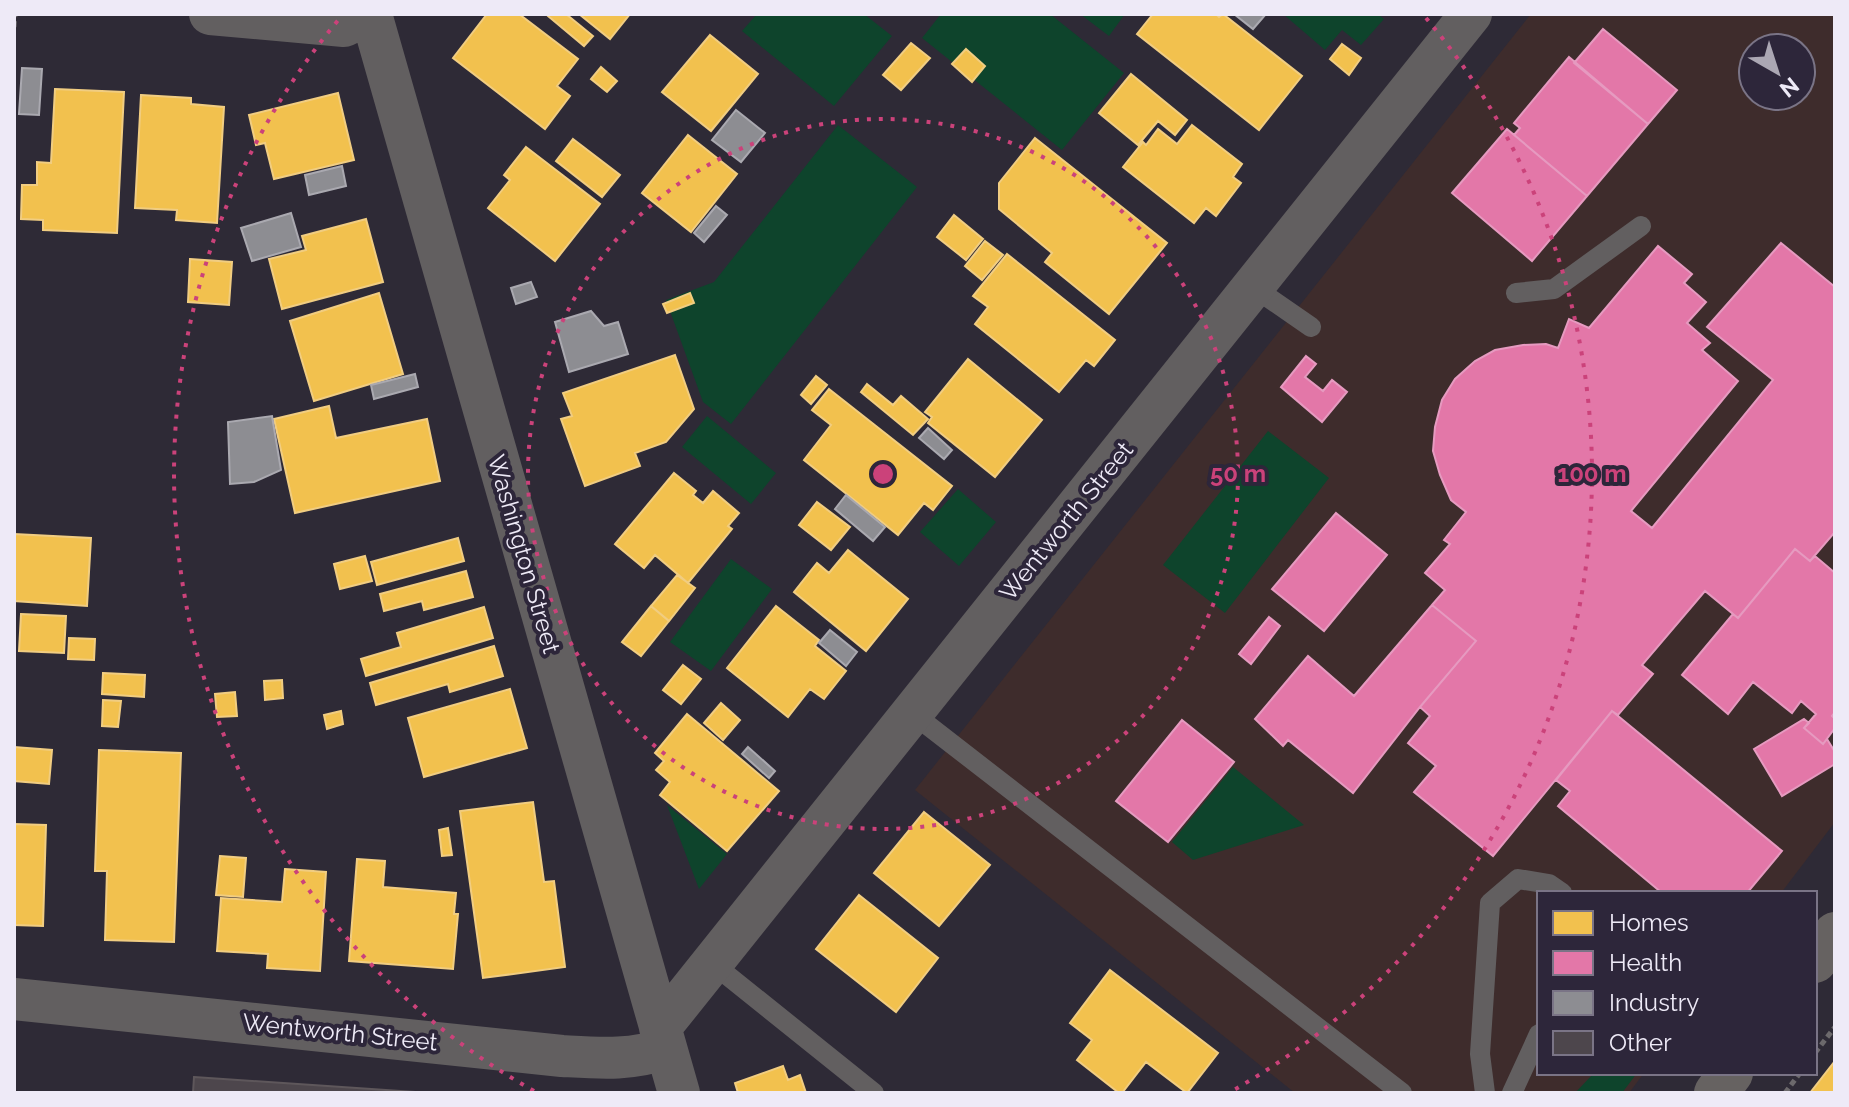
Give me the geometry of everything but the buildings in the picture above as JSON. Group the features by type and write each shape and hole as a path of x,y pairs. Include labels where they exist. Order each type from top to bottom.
{"street":[{"path":"210,14 344,26 370,14"},
{"name":"Washington Street","path":"370,14 679,1093"},
{"name":"Wentworth Street","path":"14,999 562,1056 632,1057 663,1038 712,963 1471,14"},
{"path":"1817,958 1835,934"},
{"path":"1716,1093 1730,1075"}],"lane":[{"path":"1516,293 1554,289 1641,226"},
{"path":"1253,287 1311,327"},
{"path":"912,713 1402,1093"},
{"path":"1485,1093 1480,1054 1490,903 1518,879 1549,884 1559,891"},
{"path":"712,963 874,1093"},
{"path":"1512,1093 1537,1038"}],"path":[{"path":"14,27 15,14"},
{"path":"1817,1050 1835,1027"},
{"path":"1785,1093 1798,1075"}],"shaded area":[{"path":"1531,14 1835,14 1835,822 1783,891 1537,891 1537,1075 1642,1075 1629,1093 1295,1093 915,790"}],"green space":[{"path":"757,14 864,14 892,36 834,106 742,31"},
{"path":"941,14 1050,14 1124,73 1062,150 922,38"},
{"path":"1080,14 1125,14 1109,36"},
{"path":"1283,14 1378,14 1384,19 1361,45 1342,30 1325,50"},
{"path":"838,125 917,187 731,424 703,402 666,300 714,282"},
{"path":"707,416 776,473 751,504 682,447"},
{"path":"1268,431 1329,478 1225,613 1163,565"},
{"path":"958,489 996,522 959,566 920,532"},
{"path":"731,559 772,589 711,671 670,642"},
{"path":"1233,767 1304,825 1193,860 1172,842"},
{"path":"667,805 727,854 699,889"},
{"path":"1592,1075 1636,1075 1622,1093 1575,1093"}]}
